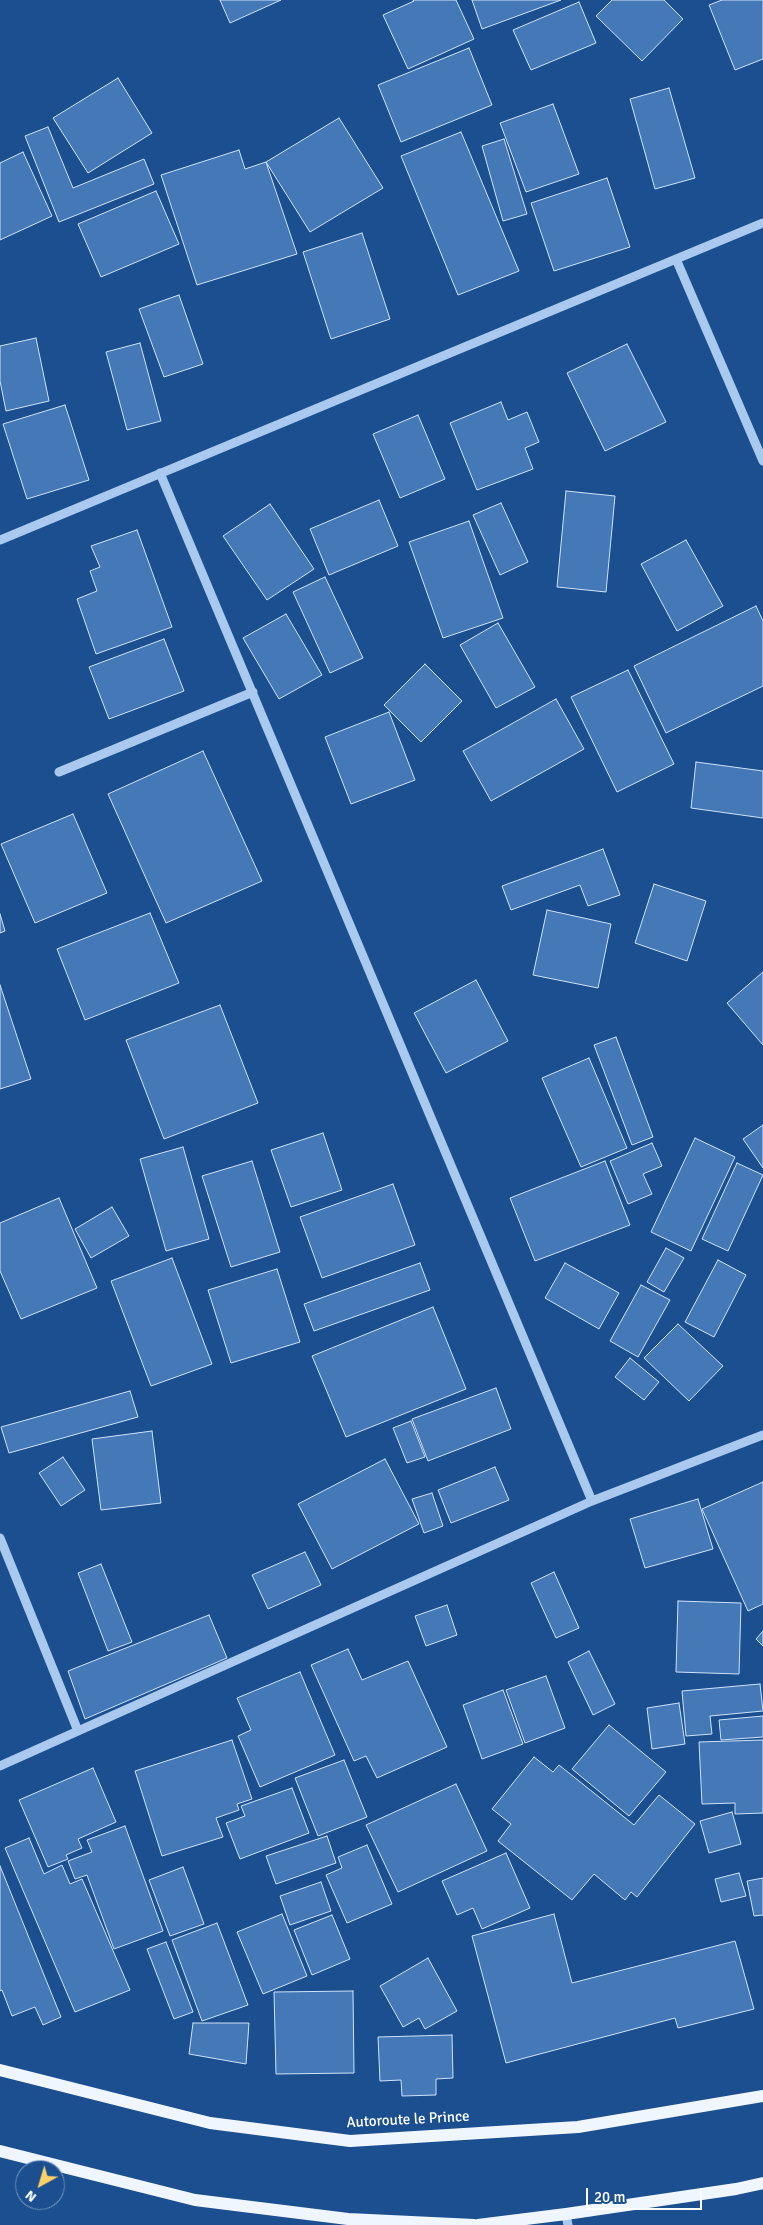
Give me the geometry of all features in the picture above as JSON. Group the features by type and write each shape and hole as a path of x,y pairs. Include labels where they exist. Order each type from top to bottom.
{"main road":[{"name":"Autoroute le Prince","path":"0,2070 210,2123 350,2141 578,2127 763,2096"},
{"path":"0,2152 195,2200 348,2219 474,2225"},
{"path":"478,2225 567,2220 736,2189 763,2182"}],"street":[{"path":"0,540 763,223"},
{"path":"676,259 763,461"},
{"path":"160,473 592,1501"},
{"path":"58,772 252,692"},
{"path":"0,1766 592,1501 763,1435"},
{"path":"0,1538 78,1731"}],"building":[{"path":"220,0 281,0 230,23"},
{"path":"413,0 456,0 474,39 408,69 383,15"},
{"path":"472,0 561,0 482,29"},
{"path":"612,0 664,0 683,19 642,61 596,16"},
{"path":"722,0 763,0 763,59 735,70 709,5"},
{"path":"579,2 596,43 531,70 513,30"},
{"path":"469,48 492,105 401,142 378,85"},
{"path":"118,78 152,133 88,173 53,118"},
{"path":"669,88 695,178 655,189 630,99"},
{"path":"553,104 579,174 526,192 500,123"},
{"path":"339,118 383,188 310,232 266,162"},
{"path":"48,127 73,188 144,159 154,184 59,222 25,136"},
{"path":"461,132 519,271 458,295 401,156"},
{"path":"504,139 527,214 503,221 482,146"},
{"path":"239,150 245,169 266,162 297,254 197,285 161,175"},
{"path":"23,152 52,216 0,240 0,163"},
{"path":"607,178 630,247 554,271 531,203"},
{"path":"156,191 179,244 101,277 78,224"},
{"path":"362,233 390,319 331,339 303,252"},
{"path":"179,295 203,364 164,377 139,309"},
{"path":"36,338 49,401 6,411 0,381 0,346"},
{"path":"140,343 161,421 127,430 106,352"},
{"path":"627,344 666,422 605,451 567,373"},
{"path":"501,402 508,420 527,412 539,442 525,448 533,469 477,490 450,423"},
{"path":"65,405 89,480 27,499 3,424"},
{"path":"418,415 445,479 400,498 373,434"},
{"path":"566,491 615,496 606,592 557,587"},
{"path":"379,500 398,546 329,575 310,529"},
{"path":"501,503 528,562 500,575 473,515"},
{"path":"270,504 314,569 267,600 223,536"},
{"path":"469,521 503,618 443,638 409,542"},
{"path":"137,530 172,627 96,654 77,599 97,591 90,571 100,567 91,546"},
{"path":"686,540 723,606 677,631 641,564"},
{"path":"325,577 363,658 330,673 293,592"},
{"path":"756,606 763,621 763,686 666,733 634,666"},
{"path":"286,614 322,675 279,699 243,638"},
{"path":"498,623 535,687 496,708 460,645"},
{"path":"164,639 184,691 109,719 89,667"},
{"path":"425,664 462,701 421,742 384,705"},
{"path":"628,670 674,764 617,792 571,697"},
{"path":"556,699 584,749 491,801 463,751"},
{"path":"389,712 415,780 351,804 325,737"},
{"path":"203,751 262,881 166,923 108,794"},
{"path":"696,762 763,771 763,818 691,808"},
{"path":"73,814 107,893 35,923 1,844"},
{"path":"603,849 620,895 588,906 580,885 511,910 502,886"},
{"path":"654,884 706,901 687,961 635,943"},
{"path":"547,910 611,924 598,988 533,975"},
{"path":"150,913 179,983 85,1020 57,949"},
{"path":"0,914 5,931 0,933"},
{"path":"763,972 763,1045 727,1003"},
{"path":"476,980 508,1041 446,1073 414,1013"},
{"path":"0,985 31,1079 0,1089"},
{"path":"220,1005 258,1103 164,1139 126,1040"},
{"path":"616,1037 653,1137 632,1145 594,1045"},
{"path":"589,1058 627,1148 581,1167 542,1078"},
{"path":"763,1125 763,1168 743,1139"},
{"path":"323,1133 342,1190 291,1207 271,1150"},
{"path":"695,1138 735,1157 691,1251 651,1232"},
{"path":"652,1143 662,1166 643,1174 652,1194 628,1204 610,1161"},
{"path":"183,1147 209,1239 166,1251 140,1159"},
{"path":"252,1161 280,1252 231,1267 202,1176"},
{"path":"605,1161 630,1225 535,1261 510,1198"},
{"path":"737,1163 763,1175 728,1251 702,1239"},
{"path":"393,1184 415,1245 322,1278 300,1217"},
{"path":"59,1198 97,1288 21,1319 0,1271 0,1223"},
{"path":"112,1207 129,1236 91,1258 75,1229"},
{"path":"666,1248 684,1258 664,1292 647,1282"},
{"path":"172,1258 212,1364 151,1386 111,1281"},
{"path":"718,1260 746,1275 714,1337 685,1322"},
{"path":"420,1263 430,1290 314,1331 304,1304"},
{"path":"565,1263 619,1293 599,1329 545,1298"},
{"path":"277,1269 300,1342 231,1363 208,1290"},
{"path":"641,1285 670,1300 638,1357 610,1341"},
{"path":"433,1307 466,1389 346,1437 312,1356"},
{"path":"678,1324 723,1366 689,1401 644,1358"},
{"path":"630,1358 659,1382 644,1400 615,1377"},
{"path":"496,1388 511,1429 428,1461 412,1419"},
{"path":"130,1391 138,1417 9,1453 1,1427"},
{"path":"411,1421 425,1457 407,1463 393,1428"},
{"path":"152,1431 161,1503 101,1510 92,1439"},
{"path":"63,1457 85,1490 61,1506 39,1473"},
{"path":"385,1459 419,1524 332,1569 298,1504"},
{"path":"495,1467 509,1500 451,1523 438,1490"},
{"path":"763,1482 763,1604 748,1611 702,1509"},
{"path":"432,1493 443,1526 424,1533 412,1499"},
{"path":"698,1499 713,1549 645,1568 630,1519"},
{"path":"305,1552 321,1585 268,1609 252,1575"},
{"path":"101,1564 132,1642 108,1651 78,1573"},
{"path":"554,1572 579,1628 556,1638 531,1583"},
{"path":"678,1601 741,1603 739,1674 676,1672"},
{"path":"447,1605 457,1635 426,1646 415,1616"},
{"path":"209,1615 227,1658 85,1719 68,1671"},
{"path":"763,1631 763,1646 756,1639"},
{"path":"348,1649 362,1680 408,1661 447,1747 377,1778 366,1756 354,1761 311,1665"},
{"path":"589,1651 615,1704 593,1715 568,1662"},
{"path":"300,1672 335,1755 260,1787 238,1736 251,1730 237,1698"},
{"path":"546,1676 565,1728 525,1743 506,1690"},
{"path":"760,1684 763,1711 710,1716 712,1734 686,1736 682,1691"},
{"path":"503,1690 523,1744 482,1759 463,1705"},
{"path":"679,1703 685,1744 652,1749 647,1708"},
{"path":"763,1716 763,1737 721,1740 719,1720"},
{"path":"609,1725 666,1772 629,1816 572,1769"},
{"path":"232,1740 252,1799 237,1804 239,1810 216,1818 223,1837 162,1856 135,1771"},
{"path":"763,1740 763,1813 735,1814 735,1803 702,1804 699,1742"},
{"path":"534,1757 553,1772 559,1765 634,1825 659,1795 695,1824 637,1897 631,1892 625,1900 594,1874 572,1900 498,1841 511,1824 492,1809"},
{"path":"344,1760 367,1817 318,1836 295,1778"},
{"path":"93,1768 116,1822 78,1839 82,1848 66,1855 68,1859 48,1867 19,1800"},
{"path":"456,1784 487,1851 398,1892 366,1825"},
{"path":"292,1788 309,1833 240,1859 226,1823 245,1816 241,1806"},
{"path":"732,1812 741,1844 709,1853 700,1821"},
{"path":"125,1826 163,1931 114,1949 87,1875 75,1879 68,1861 92,1852 87,1840"},
{"path":"327,1836 336,1863 276,1884 266,1856"},
{"path":"29,1838 44,1874 62,1865 70,1884 82,1879 130,1990 75,2012 5,1848"},
{"path":"367,1845 392,1904 347,1923 326,1875 342,1868 338,1857"},
{"path":"506,1853 530,1908 482,1929 473,1908 457,1915 442,1881"},
{"path":"0,1866 61,2017 43,2025 35,2007 12,2016 2,1990 0,1991"},
{"path":"183,1867 204,1924 170,1936 149,1880"},
{"path":"739,1873 746,1896 721,1902 715,1879"},
{"path":"763,1878 763,1915 754,1916 747,1881"},
{"path":"321,1882 331,1911 290,1925 280,1896"},
{"path":"282,1914 307,1976 263,1994 237,1932"},
{"path":"554,1914 572,1983 735,1941 754,2009 678,2028 675,2018 506,2063 472,1936"},
{"path":"332,1915 350,1959 312,1975 294,1930"},
{"path":"217,1923 248,2005 202,2021 172,1940"},
{"path":"166,1942 193,2012 174,2019 147,1949"},
{"path":"428,1958 457,2011 425,2029 419,2018 403,2027 380,1986"},
{"path":"353,1991 354,2073 276,2074 274,1992"},
{"path":"193,2023 249,2023 246,2064 189,2054"},
{"path":"452,2035 453,2078 436,2079 436,2095 402,2096 401,2080 380,2081 378,2037"}]}
